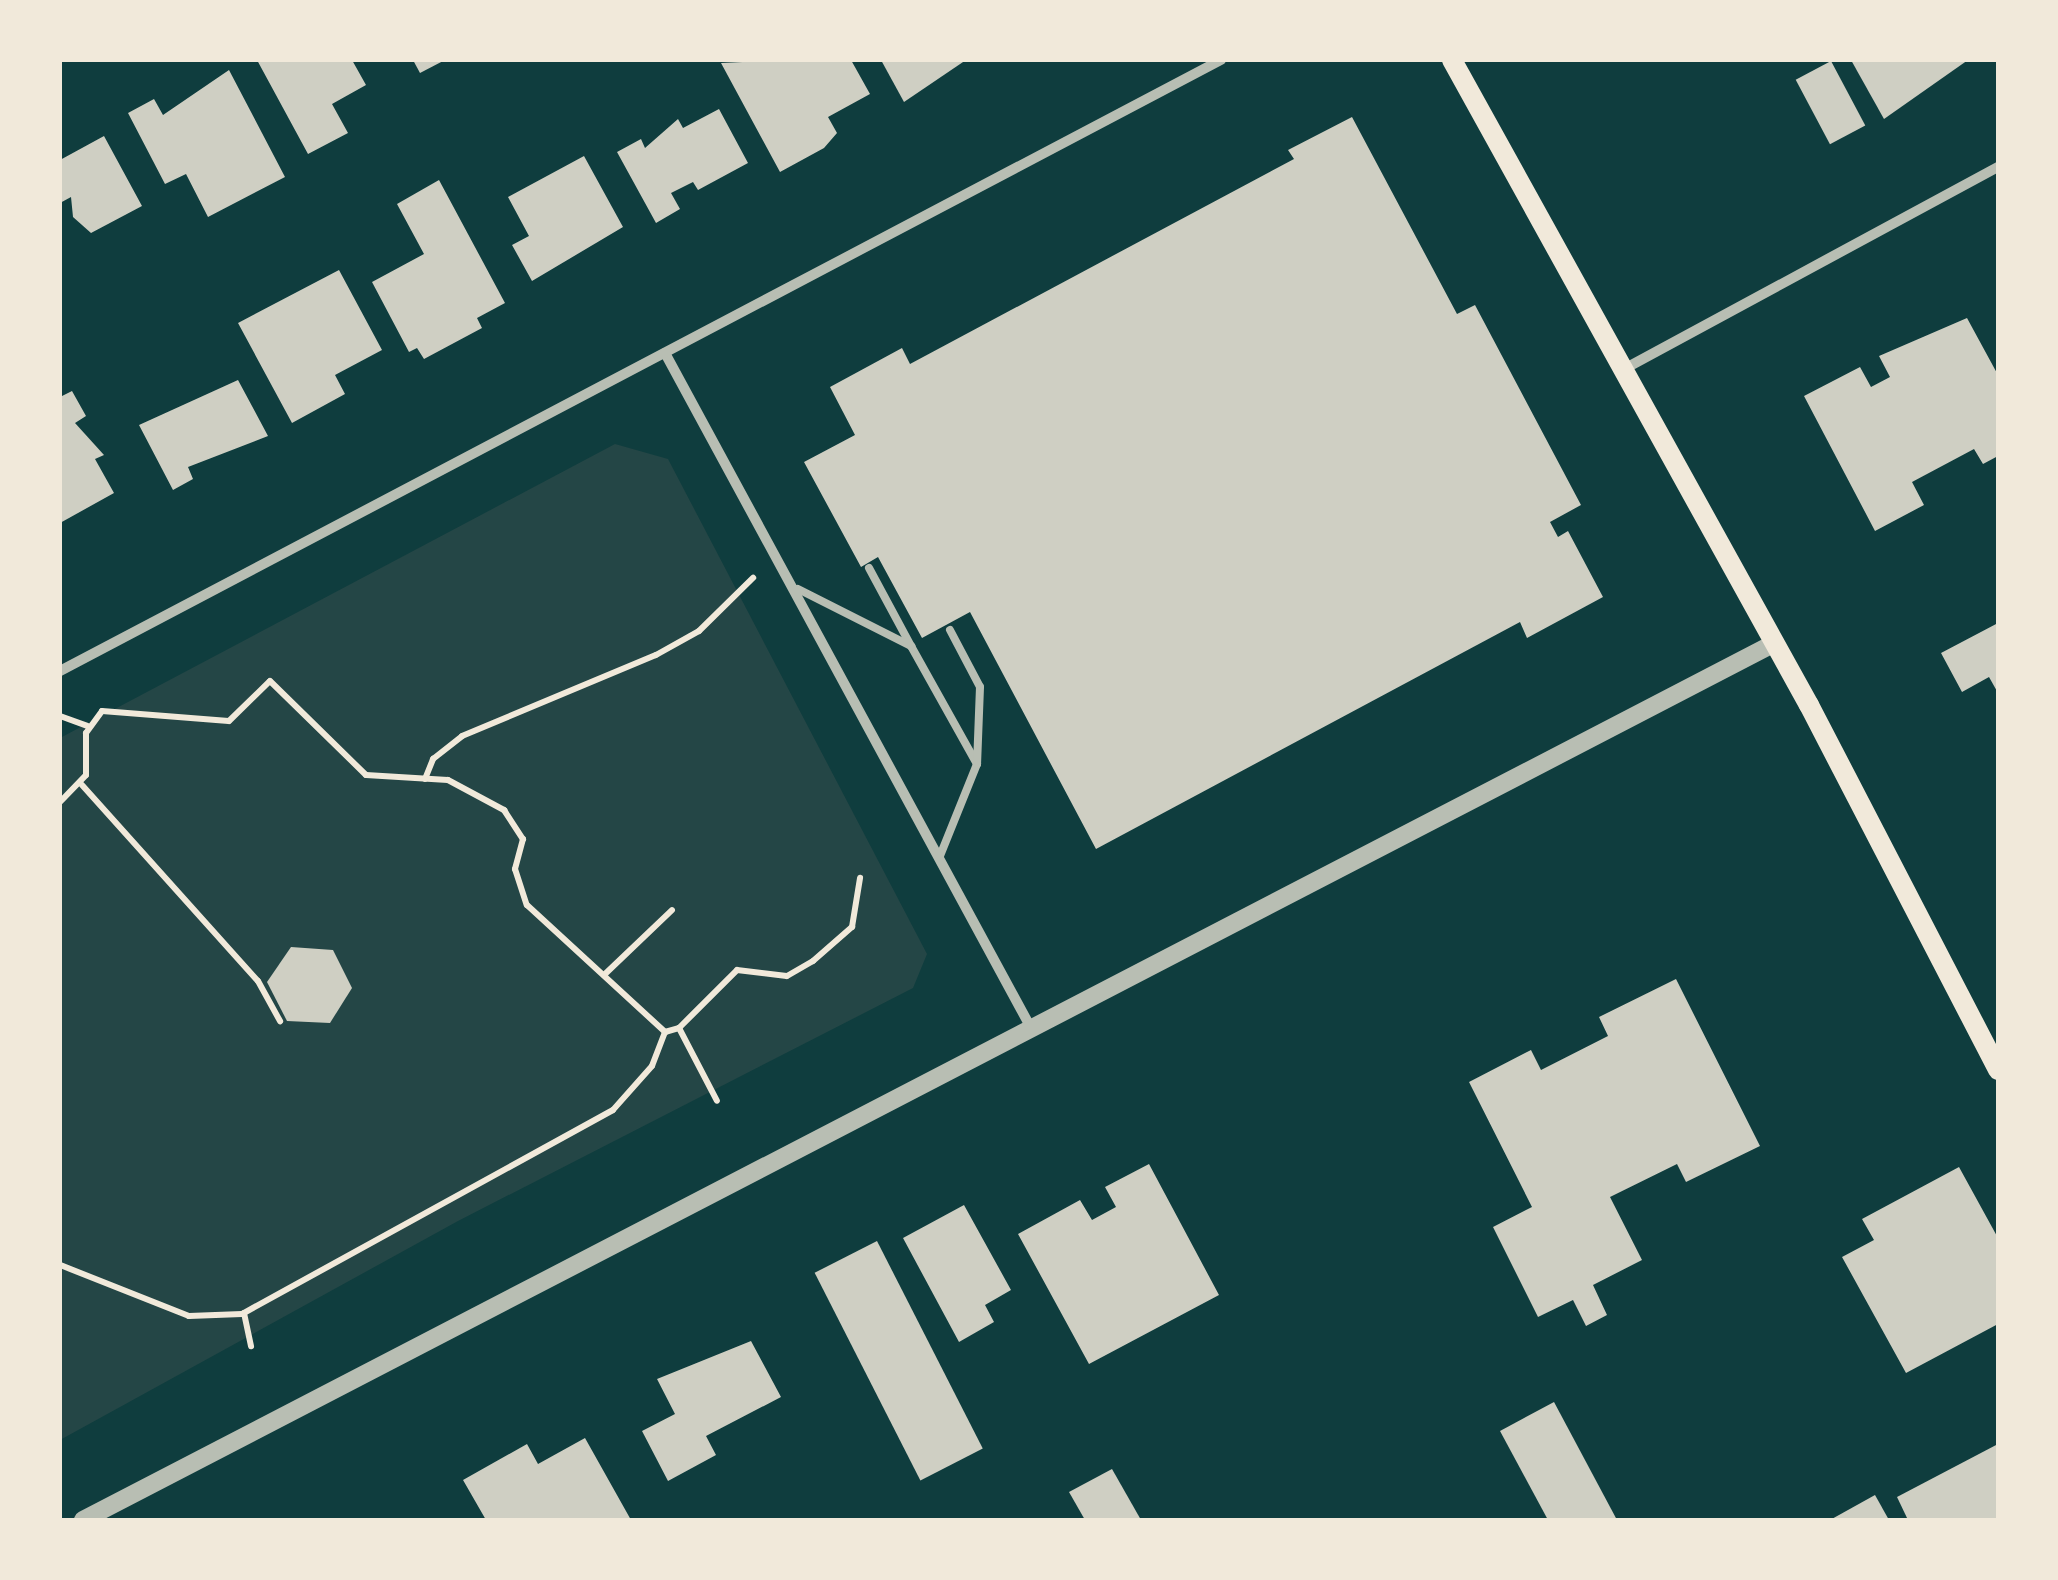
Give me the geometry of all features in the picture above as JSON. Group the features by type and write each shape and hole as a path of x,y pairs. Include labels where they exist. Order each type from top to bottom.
{"main road":[{"path":"1452,60 1776,643 1998,1070"}],"street":[{"path":"60,671 1220,60"},
{"path":"1626,368 1998,167"},
{"path":"665,353 798,589 1030,1026"},
{"path":"83,1520 1030,1026 1776,643"}],"lane":[{"path":"870,568 977,764"},
{"path":"798,589 911,646"},
{"path":"940,856 977,764 980,687 950,630"}],"path":[{"path":"425,779 433,758 462,736 656,655 783,562"},
{"path":"88,726 118,707 229,721 270,680 366,775 470,787 504,810 522,839 514,869 527,904 665,1032"},
{"path":"60,716 88,726"},
{"path":"60,802 82,784 88,726"},
{"path":"82,784 258,981 280,1021"},
{"path":"665,1032 679,1028 737,970 787,976 813,961 852,927 860,878"},
{"path":"604,974 672,910"},
{"path":"679,1028 717,1101"},
{"path":"60,1265 189,1316 244,1313 613,1110 652,1066 665,1032"},
{"path":"244,1313 251,1346"}],"shaded area":[{"path":"615,444 668,459 927,954 913,988 458,1221 60,1440 60,738"}],"building":[{"path":"257,60 352,60 366,85 332,104 348,133 308,154"},
{"path":"413,60 445,60 420,73"},
{"path":"851,60 870,94 828,117 837,133 824,148 780,172 721,63"},
{"path":"881,60 966,60 904,102"},
{"path":"1851,60 1968,60 1884,119"},
{"path":"1831,61 1865,125 1830,144 1796,80"},
{"path":"229,70 285,177 208,217 186,174 165,184 128,113 154,99 163,115"},
{"path":"719,109 748,163 698,190 693,182 671,193 680,209 656,223 617,152 641,139 645,148 678,119 683,128"},
{"path":"1352,117 1457,314 1475,305 1581,505 1550,522 1558,537 1568,531 1603,597 1527,638 1520,622 1096,849 970,612 922,638 878,557 861,567 804,462 855,435 830,387 902,348 910,364 1294,159 1288,150"},
{"path":"104,136 142,206 91,233 73,217 71,197 60,203 60,160"},
{"path":"584,156 623,227 532,281 512,245 529,236 508,197"},
{"path":"439,180 505,303 477,318 482,328 424,359 417,348 409,352 372,282 424,254 397,204"},
{"path":"339,270 382,350 335,375 345,394 292,423 238,323"},
{"path":"1967,318 1998,375 1998,456 1983,464 1974,449 1912,482 1924,505 1875,531 1804,396 1860,367 1871,387 1890,377 1879,356"},
{"path":"238,380 268,436 188,467 193,479 173,490 139,425"},
{"path":"72,391 86,416 75,423 104,455 95,459 114,493 60,523 60,397"},
{"path":"1998,623 1998,693 1989,677 1962,692 1941,653"},
{"path":"291,947 333,950 352,988 330,1023 287,1021 267,982"},
{"path":"1676,979 1760,1146 1686,1182 1677,1164 1610,1197 1642,1260 1593,1285 1607,1315 1586,1326 1573,1300 1538,1317 1493,1227 1532,1207 1469,1082 1531,1050 1541,1070 1608,1036 1599,1017"},
{"path":"1149,1164 1219,1295 1089,1364 1018,1234 1080,1200 1092,1220 1116,1207 1105,1187"},
{"path":"1959,1167 1998,1238 1998,1324 1906,1373 1842,1257 1874,1240 1862,1219"},
{"path":"964,1205 1011,1290 985,1305 994,1322 959,1342 903,1238"},
{"path":"877,1241 983,1449 920,1480 815,1273"},
{"path":"751,1341 781,1397 706,1436 716,1455 668,1481 642,1431 675,1414 657,1379"},
{"path":"1554,1402 1617,1520 1548,1520 1500,1431"},
{"path":"585,1438 631,1520 486,1520 463,1480 527,1444 538,1464"},
{"path":"1998,1444 1998,1520 1908,1520 1897,1497"},
{"path":"1112,1469 1141,1520 1085,1520 1069,1492"},
{"path":"1875,1495 1889,1520 1830,1520"}]}
